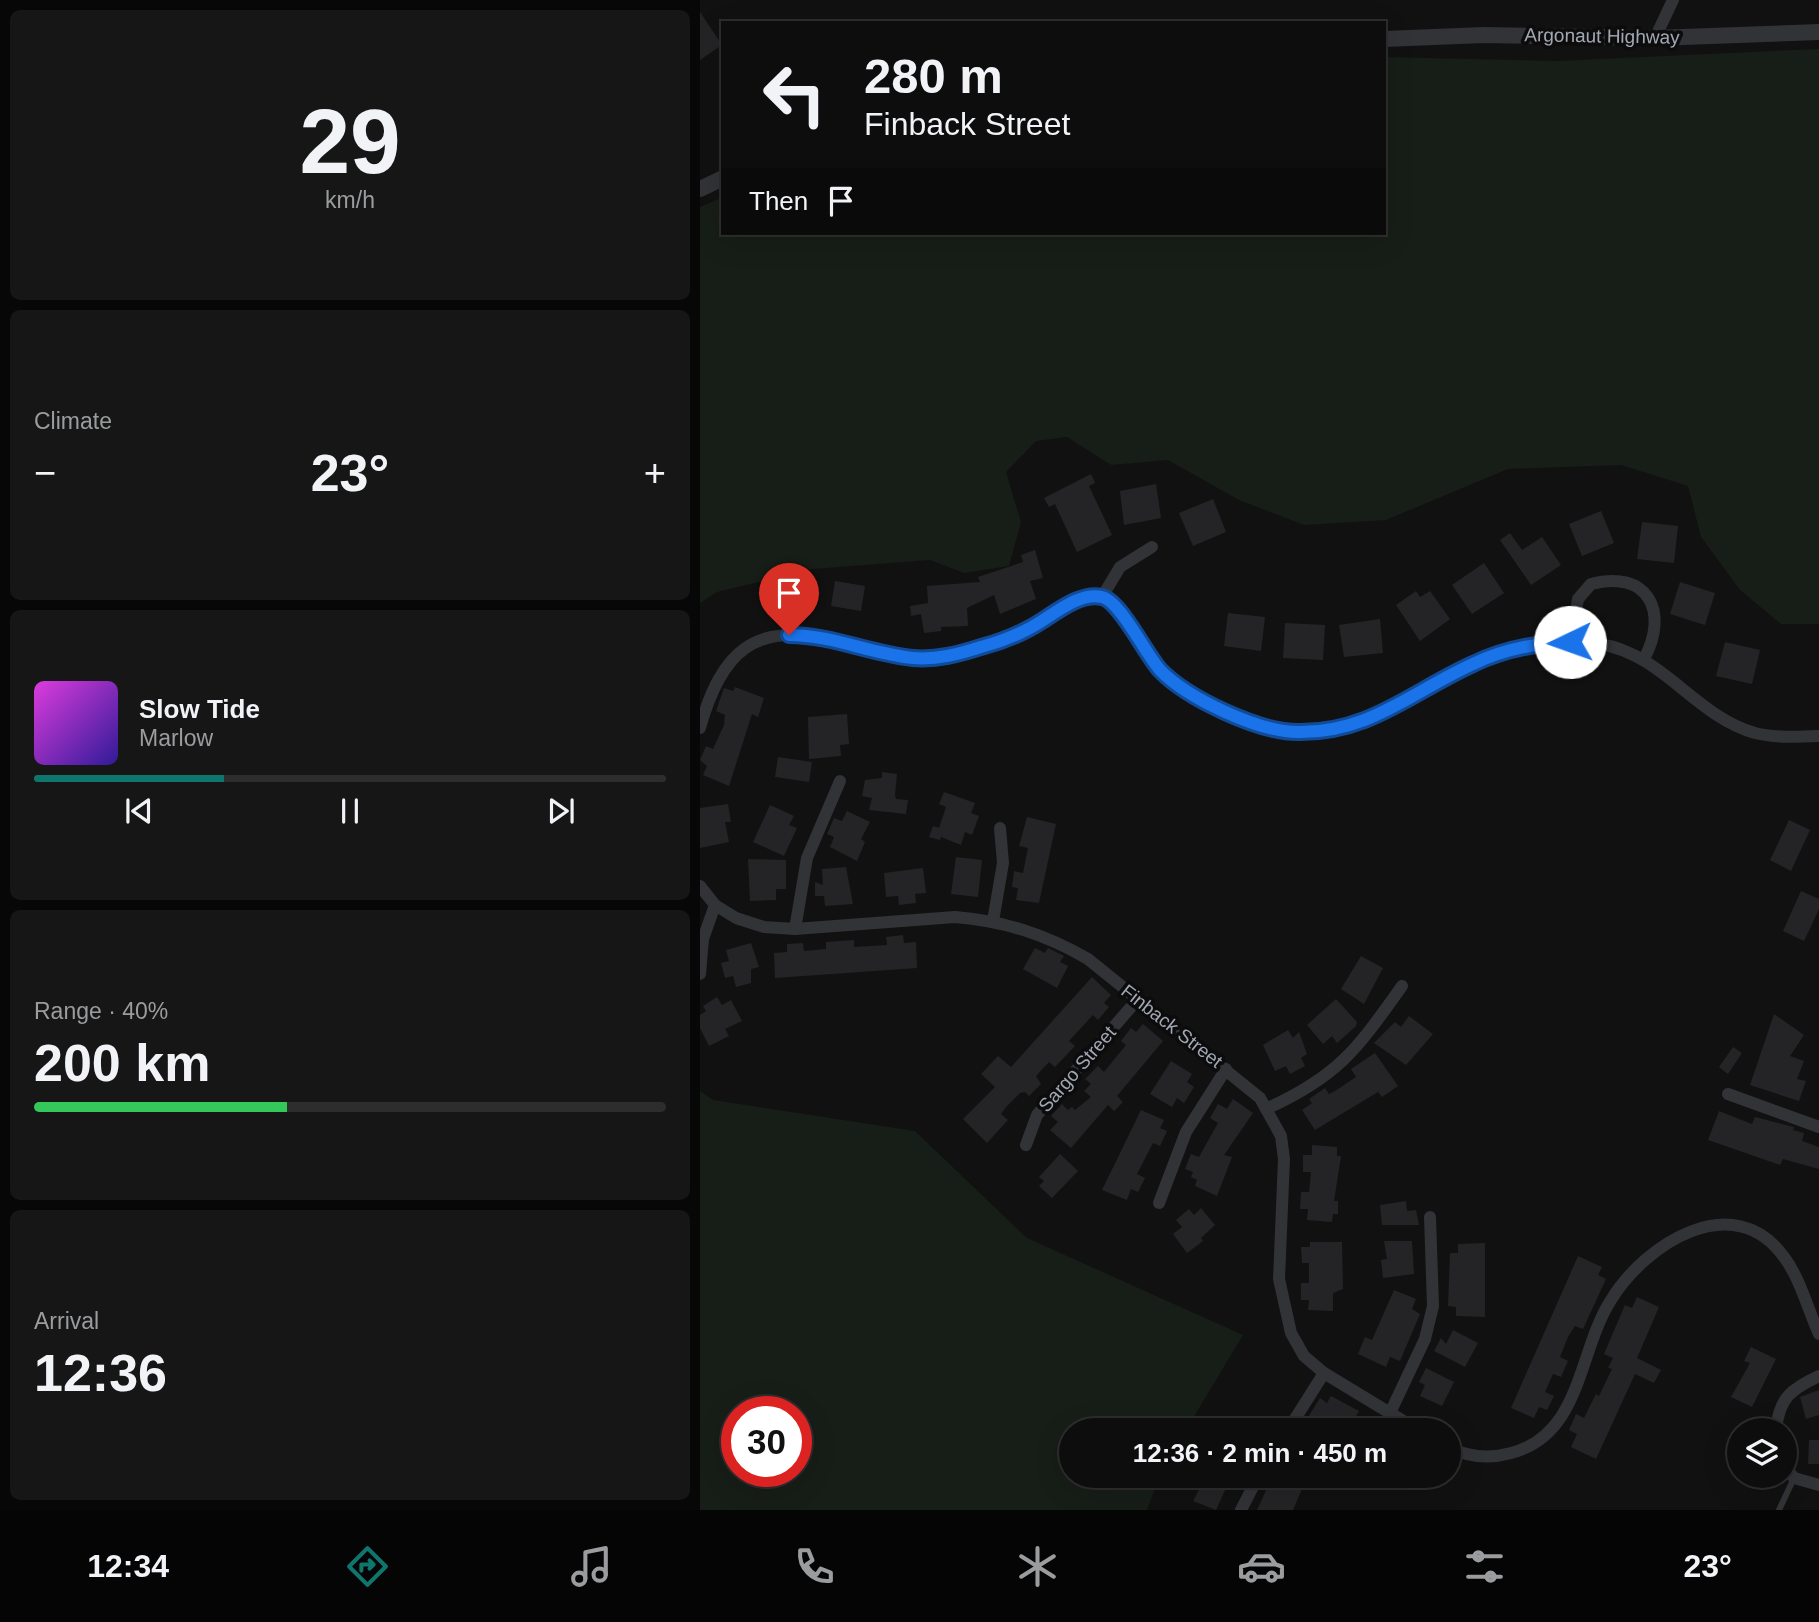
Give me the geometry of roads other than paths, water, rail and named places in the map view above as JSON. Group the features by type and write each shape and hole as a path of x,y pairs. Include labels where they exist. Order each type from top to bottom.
{"street":[{"path":"1656,38 1673,0"},
{"name":"Argonaut Highway","path":"1386,39 1484,35 1656,38 1819,33"},
{"path":"700,189 721,179"},
{"path":"1102,597 1120,567 1152,547"},
{"path":"1570,642 1578,599 1591,584 1622,580 1637,586 1650,598 1655,610 1651,646 1644,659"},
{"path":"700,728 714,682 727,664 745,647 765,639 809,635 897,655 943,657 984,646 1029,629 1078,601 1102,597 1114,603 1142,648 1162,671 1184,690 1261,725 1296,732 1363,723 1471,664 1512,649 1542,643 1570,642 1598,643 1644,659 1723,718 1754,733 1819,736"},
{"path":"795,929 807,858 840,781"},
{"path":"993,921 1003,863 1000,828"},
{"name":"Finback Street","path":"700,886 715,905 736,918 764,927 795,929 955,917 993,921 1060,943 1087,959 1259,1098 1281,1136 1284,1159 1279,1279 1291,1333 1304,1356 1324,1373 1398,1418"},
{"path":"700,974 703,939 715,905"},
{"path":"1266,1109 1336,1069 1356,1049 1402,986"},
{"name":"Sargo Street","path":"1026,1146 1037,1115 1138,999"},
{"path":"1159,1203 1186,1132 1226,1069"},
{"path":"1728,1094 1819,1127"},
{"path":"1390,1413 1425,1339 1433,1306 1435,1280 1430,1217"},
{"path":"1461,1452 1478,1457 1519,1451 1554,1428 1576,1390 1598,1324 1623,1282 1643,1261 1686,1234 1710,1224 1748,1227 1773,1244 1785,1258 1819,1334"},
{"path":"1296,1418 1324,1373"},
{"path":"1778,1418 1780,1404 1789,1392 1819,1377"},
{"path":"1797,1479 1819,1486"},
{"path":"1241,1510 1252,1488"}],"lane":[{"path":"1779,1510 1789,1488"}]}
